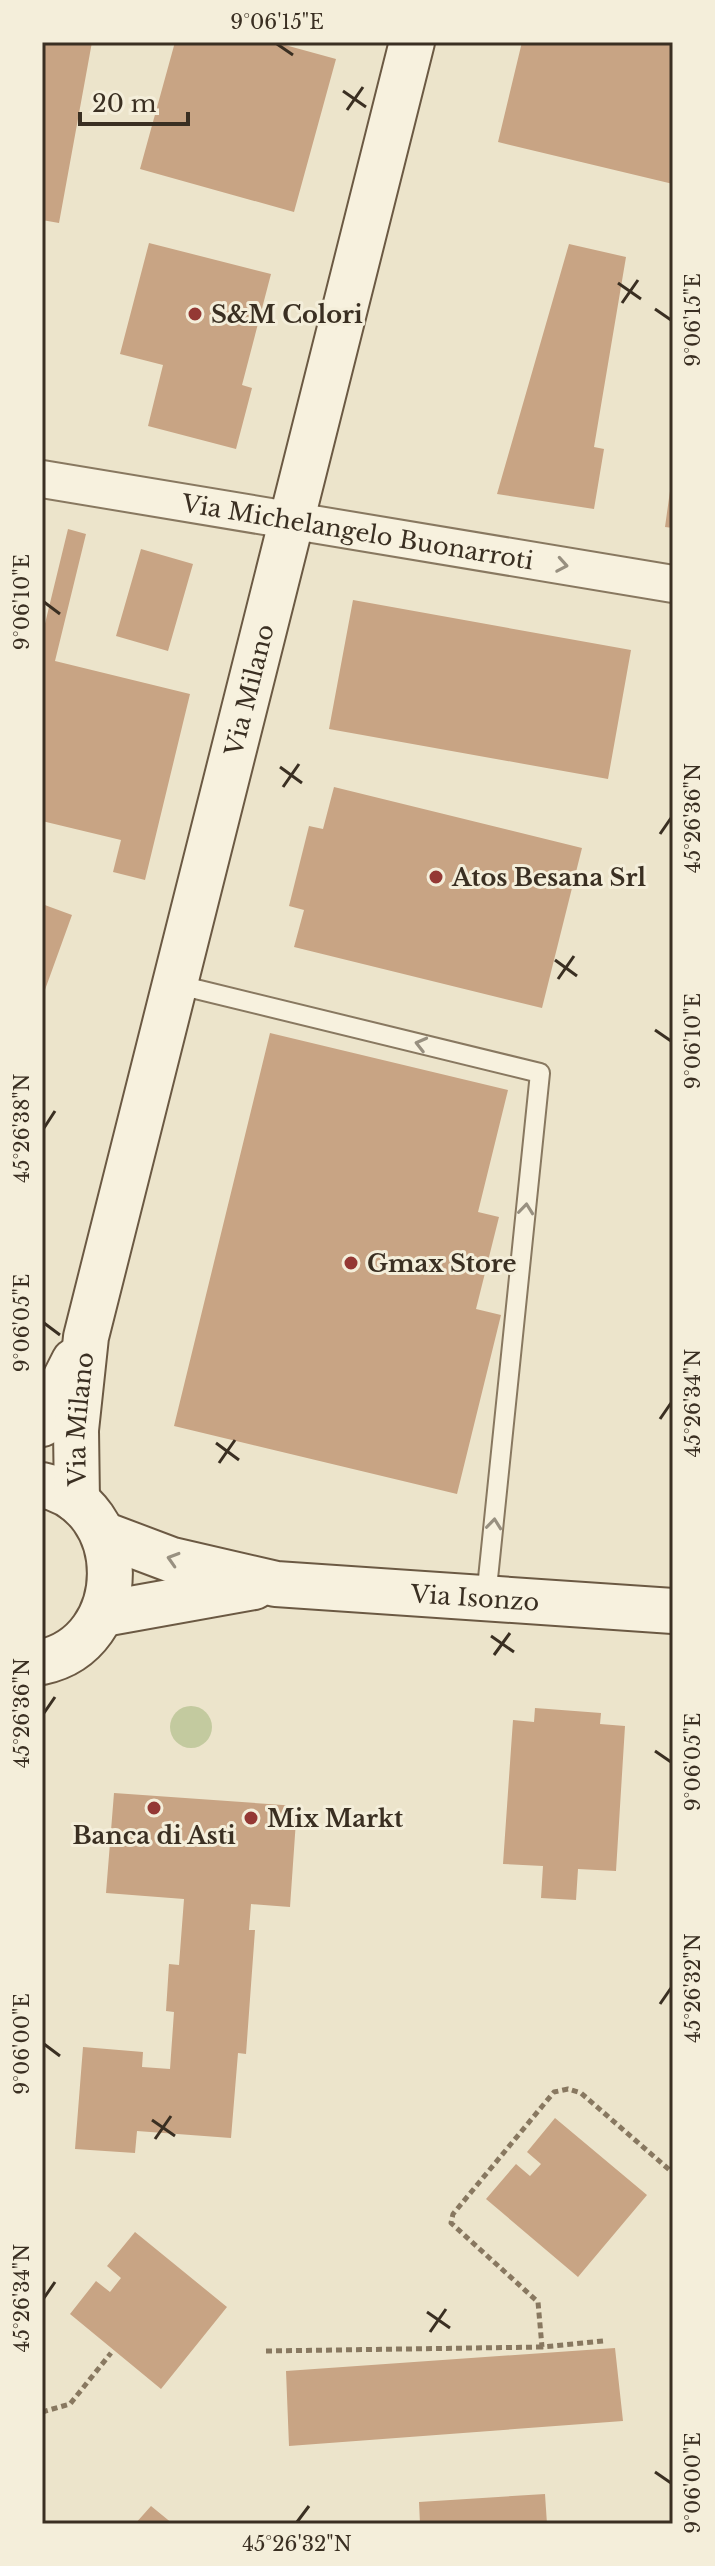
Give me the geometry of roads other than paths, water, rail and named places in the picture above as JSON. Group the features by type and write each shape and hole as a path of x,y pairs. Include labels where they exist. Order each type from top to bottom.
{"street":[{"name":"Via Milano","path":"103,1614 111,1587 111,1560 74,1507 76,1430 86,1337 412,42"},
{"name":"Via Michelangelo Buonarroti","path":"42,479 673,584"},
{"name":"Via Milano","path":"42,1424 86,1337"},
{"name":"Via Isonzo","path":"74,1507 172,1560 276,1584 485,1601 673,1611"},
{"name":"Via Isonzo","path":"103,1614 165,1600 276,1584"},
{"path":"45,1670 81,1643 103,1614"}],"lane":[{"path":"175,984 540,1073 485,1601"}],"place":[{"name":"S&M Colori","path":"195,314"},
{"name":"Atos Besana Srl","path":"436,877"},
{"name":"Gmax Store","path":"351,1263"},
{"name":"Banca di Asti","path":"154,1808"},
{"name":"Mix Markt","path":"251,1818"}]}
